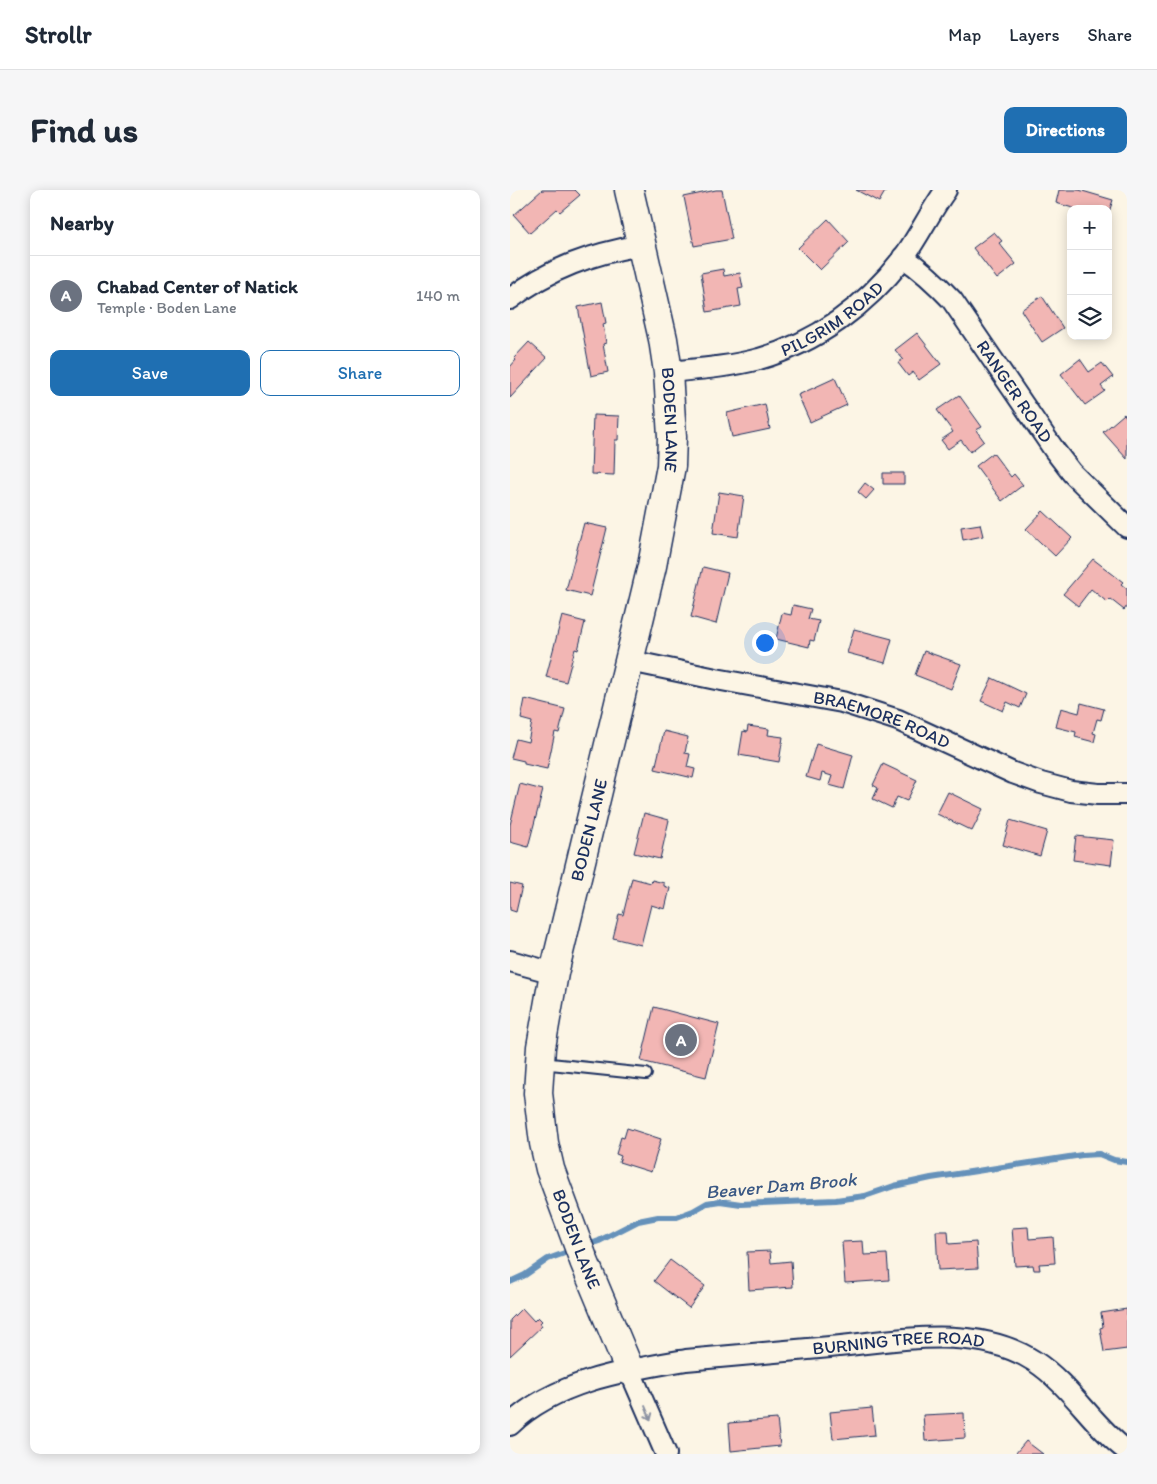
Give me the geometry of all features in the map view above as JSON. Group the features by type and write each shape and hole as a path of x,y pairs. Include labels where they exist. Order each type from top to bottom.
{"street":[{"name":"BODEN LANE","path":"629,190 668,372 672,437 671,466 656,546 630,661 554,973 540,1063 538,1093 544,1143 550,1169 584,1261 666,1454"},
{"name":"PILGRIM ROAD","path":"668,372 729,365 758,359 786,350 812,338 835,324 875,290 903,257 931,210 946,190"},
{"path":"510,299 549,272 599,254 641,245"},
{"name":"RANGER ROAD","path":"903,257 926,274 952,300 1060,458 1079,480 1127,527"},
{"name":"BRAEMORE ROAD","path":"630,661 716,680 842,702 898,720 1013,773 1041,783 1089,793 1127,794"},
{"path":"510,961 554,973"},
{"name":"BURNING TREE ROAD","path":"510,1425 529,1409 573,1387 600,1378 686,1360 909,1340 962,1338 1011,1349 1035,1362 1054,1377 1098,1426 1127,1451"}],"lane":[{"path":"540,1063 646,1074"}],"building":[{"path":"542,190 575,190 580,195 560,212 557,209 530,233 514,215"},
{"path":"722,190 732,239 694,246 684,197"},
{"path":"856,190 886,190 879,202"},
{"path":"1059,190 1079,190 1113,200 1111,205 1067,206 1056,203"},
{"path":"828,219 849,242 820,270 798,248"},
{"path":"994,232 1002,241 999,243 1016,264 997,279 973,248"},
{"path":"723,269 724,276 740,273 743,288 738,289 741,306 707,312 701,273"},
{"path":"1042,296 1063,328 1042,342 1021,310"},
{"path":"602,302 606,323 603,324 606,343 603,344 608,372 591,376 578,307"},
{"path":"917,333 941,364 919,380 913,372 908,376 898,363 903,359 895,350"},
{"path":"529,342 547,358 510,398 510,367 516,360 514,358"},
{"path":"1080,359 1089,372 1102,363 1113,377 1101,386 1105,391 1085,405 1061,374"},
{"path":"835,378 847,405 810,422 798,395"},
{"path":"959,395 982,427 976,430 984,441 970,452 961,440 948,449 941,440 953,432 937,410"},
{"path":"765,404 770,429 732,437 727,413"},
{"path":"1124,414 1127,418 1127,459 1103,432"},
{"path":"593,415 619,416 618,440 615,440 614,475 591,474"},
{"path":"993,453 1011,477 1014,474 1023,485 1002,501 976,466"},
{"path":"883,473 904,473 904,484 883,484"},
{"path":"865,483 874,490 866,499 858,492"},
{"path":"719,492 744,496 738,537 713,533"},
{"path":"1043,511 1072,538 1055,556 1026,529"},
{"path":"584,523 607,528 590,596 566,590"},
{"path":"980,524 983,536 963,540 961,527"},
{"path":"1093,559 1123,582 1121,584 1127,589 1127,606 1124,610 1110,599 1107,602 1091,589 1078,606 1063,594"},
{"path":"703,567 728,573 716,624 691,617"},
{"path":"793,605 811,609 808,619 819,621 814,641 810,640 809,647 776,639 782,613 791,615"},
{"path":"562,616 585,622 578,650 575,649 566,682 546,677"},
{"path":"854,629 892,639 885,663 847,653"},
{"path":"924,651 961,664 951,689 915,675"},
{"path":"992,678 1026,694 1020,708 1007,702 1003,711 981,701"},
{"path":"525,699 565,709 559,733 555,732 547,769 524,764 524,761 511,758 516,739 528,742 532,722 521,719"},
{"path":"1081,703 1104,709 1101,720 1097,719 1093,733 1096,734 1094,742 1075,737 1076,732 1056,727 1061,708 1079,713"},
{"path":"748,726 769,729 768,735 783,737 779,762 739,755 743,731 747,732"},
{"path":"664,731 688,737 685,753 690,754 687,767 695,769 693,778 655,769"},
{"path":"816,744 853,755 844,789 829,785 832,776 822,773 820,781 806,777"},
{"path":"883,764 917,780 907,801 897,797 892,808 873,799 878,788 873,785"},
{"path":"520,784 543,790 528,847 510,842 510,825"},
{"path":"948,792 983,809 972,831 937,814"},
{"path":"644,813 669,820 660,859 634,853"},
{"path":"1010,820 1047,831 1040,856 1003,845"},
{"path":"1076,836 1114,840 1111,865 1073,860"},
{"path":"632,878 651,883 652,880 664,883 664,886 670,888 665,909 651,905 641,945 613,938 619,914 623,915"},
{"path":"510,883 522,886 516,912 510,910"},
{"path":"654,1007 719,1024 706,1077 641,1061"},
{"path":"627,1128 661,1139 651,1172 619,1162 621,1156 616,1154 621,1137 624,1138"},
{"path":"1028,1227 1029,1239 1053,1237 1055,1263 1039,1264 1040,1270 1034,1270 1033,1265 1015,1266 1012,1228"},
{"path":"936,1231 948,1231 949,1244 976,1242 978,1268 938,1270"},
{"path":"863,1241 864,1255 887,1254 889,1280 845,1283 842,1242"},
{"path":"770,1251 771,1263 791,1261 793,1287 749,1290 747,1252"},
{"path":"670,1260 705,1286 689,1308 654,1281"},
{"path":"522,1308 534,1321 538,1317 542,1321 540,1323 542,1326 510,1356 510,1320"},
{"path":"1127,1309 1127,1349 1104,1352 1100,1328 1103,1327 1101,1313"},
{"path":"872,1408 875,1435 833,1439 830,1412"},
{"path":"964,1413 965,1438 925,1441 923,1415"},
{"path":"777,1419 780,1446 731,1451 729,1423"},
{"path":"1026,1441 1043,1454 1015,1454"}],"waterway":[{"name":"Beaver Dam Brook","path":"585,1246 638,1221 658,1217 677,1217 707,1203 720,1201 741,1204 836,1200 865,1196 894,1186 931,1178 1082,1155 1099,1154 1114,1160 1127,1162"},
{"name":"Beaver Dam Brook","path":"510,1282 525,1275 548,1259 573,1250"}],"place":[{"name":"Chabad Center of Natick","path":"681,1040"}]}
